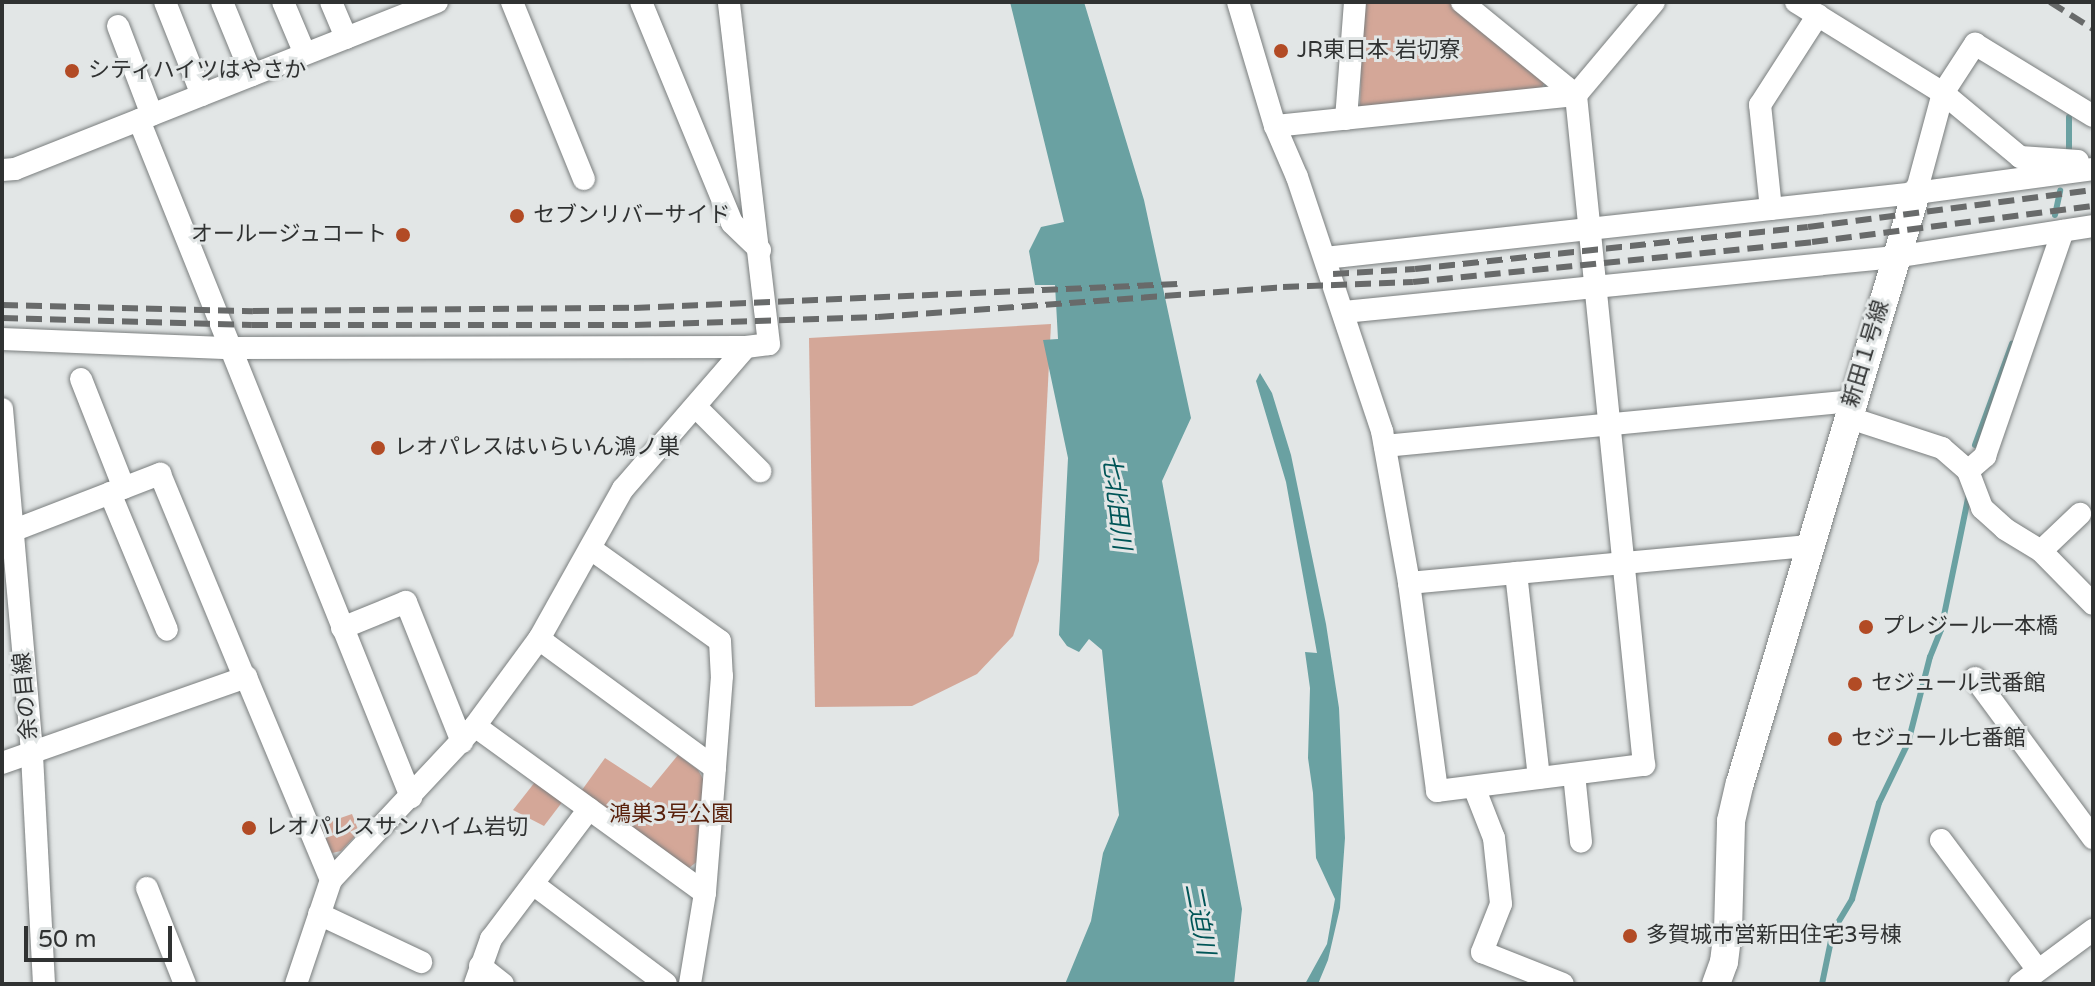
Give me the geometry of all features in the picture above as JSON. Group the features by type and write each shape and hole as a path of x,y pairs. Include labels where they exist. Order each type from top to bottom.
{"street":[{"path":"165,2 202,95"},
{"path":"222,2 252,75"},
{"path":"283,2 305,54"},
{"path":"331,2 346,38"},
{"path":"7,170 346,38 407,7 437,2"},
{"path":"512,2 584,179"},
{"path":"641,2 732,223 760,250"},
{"path":"2,339 230,348 746,347 769,344 729,2"},
{"path":"1238,2 1275,126 1344,312 1385,446 1409,583 1437,791 1644,765 1576,95 1470,4"},
{"path":"1346,119 1355,2"},
{"path":"1275,126 1576,95 1654,2"},
{"path":"1796,2 1943,93 2020,157 2085,161 2093,167"},
{"path":"1771,209 1760,105 1818,15"},
{"path":"118,26 145,118 230,348 411,797"},
{"name":"新田１号線","path":"1716,984 1724,962 1728,931 1731,821 1740,783 1943,93 1975,44 2093,116"},
{"path":"1325,258 1916,193 2093,167"},
{"path":"1344,312 1895,257 2093,226"},
{"path":"1968,471 1985,456 2063,231"},
{"path":"296,984 331,880 469,734 539,639 623,489 746,347"},
{"path":"81,379 167,630"},
{"path":"696,407 760,471"},
{"name":"余の目線","path":"2,409 32,755 44,984"},
{"path":"1385,446 1849,409 1942,448 1968,471 1982,508 2005,529 2041,551 2093,604"},
{"path":"12,531 160,474 331,880"},
{"path":"2041,551 2080,514"},
{"path":"1409,583 1811,546"},
{"path":"591,549 720,641 722,676 705,893 690,984"},
{"path":"1516,573 1539,778"},
{"path":"342,628 406,602 469,734 589,809 705,893"},
{"path":"539,639 715,768"},
{"path":"2,763 32,755 244,677"},
{"path":"1975,678 2093,838"},
{"path":"1574,774 1581,842"},
{"path":"1474,787 1494,838 1501,904 1482,952 1563,984"},
{"path":"503,984 477,975 491,939 589,809"},
{"path":"1941,840 2038,970"},
{"path":"533,884 666,984"},
{"path":"147,888 185,984"},
{"path":"319,914 421,962"},
{"path":"2020,984 2093,930"}],"green space":[{"path":"1363,2 1448,2 1545,81 1541,90 1360,107"},
{"path":"1051,324 1039,561 1013,636 977,674 912,706 815,707 809,338"},
{"name":"鴻巣3号公園","path":"678,755 698,770 706,784 699,860 689,868 582,790 605,758 651,788"},
{"path":"535,782 563,801 544,826 513,810"},
{"path":"352,814 359,832 341,851 332,853 320,825"}],"water":[{"path":"1010,2 1084,2 1144,200 1191,418 1162,481 1242,909 1234,984 1065,984 1091,921 1103,853 1119,815 1102,650 1089,639 1079,652 1067,646 1059,635 1068,458 1043,340 1058,339 1055,285 1035,285 1029,251 1041,227 1064,222"},
{"path":"1260,373 1272,393 1291,455 1326,624 1339,708 1345,838 1340,908 1328,960 1318,984 1305,984 1327,944 1335,899 1316,858 1308,758 1310,688 1305,652 1317,653 1286,482 1256,381"}],"waterway":[{"path":"2069,117 2069,155"},
{"path":"2055,215 2060,191"},
{"path":"1975,445 2012,344"},
{"path":"1822,984 1833,931 1852,899 1879,803 1908,743 1930,657 1941,630 1969,493"}],"railway":[{"path":"2050,2 2093,29"},
{"path":"1333,274 1415,269 1808,227 2093,190"},
{"path":"2,318 252,325 635,325 878,317 1283,287 1413,282 1812,242 2093,206"},
{"path":"2,305 253,311 634,308 1177,284"}],"place":[{"name":"JR東日本 岩切寮","path":"1281,51"},
{"name":"シティハイツはやさか","path":"72,71"},
{"name":"セブンリバーサイド","path":"517,216"},
{"name":"オールージュコート","path":"403,235"},
{"name":"レオパレスはいらいん鴻ノ巣","path":"378,448"},
{"name":"プレジール一本橋","path":"1866,627"},
{"name":"セジュール弐番館","path":"1855,684"},
{"name":"セジュール七番館","path":"1835,739"},
{"name":"レオパレスサンハイム岩切","path":"249,828"},
{"name":"多賀城市営新田住宅3号棟","path":"1630,936"}],"water label":[{"name":"七北田川","path":"1116,502"},
{"name":"二迫川","path":"1199,919"}]}
